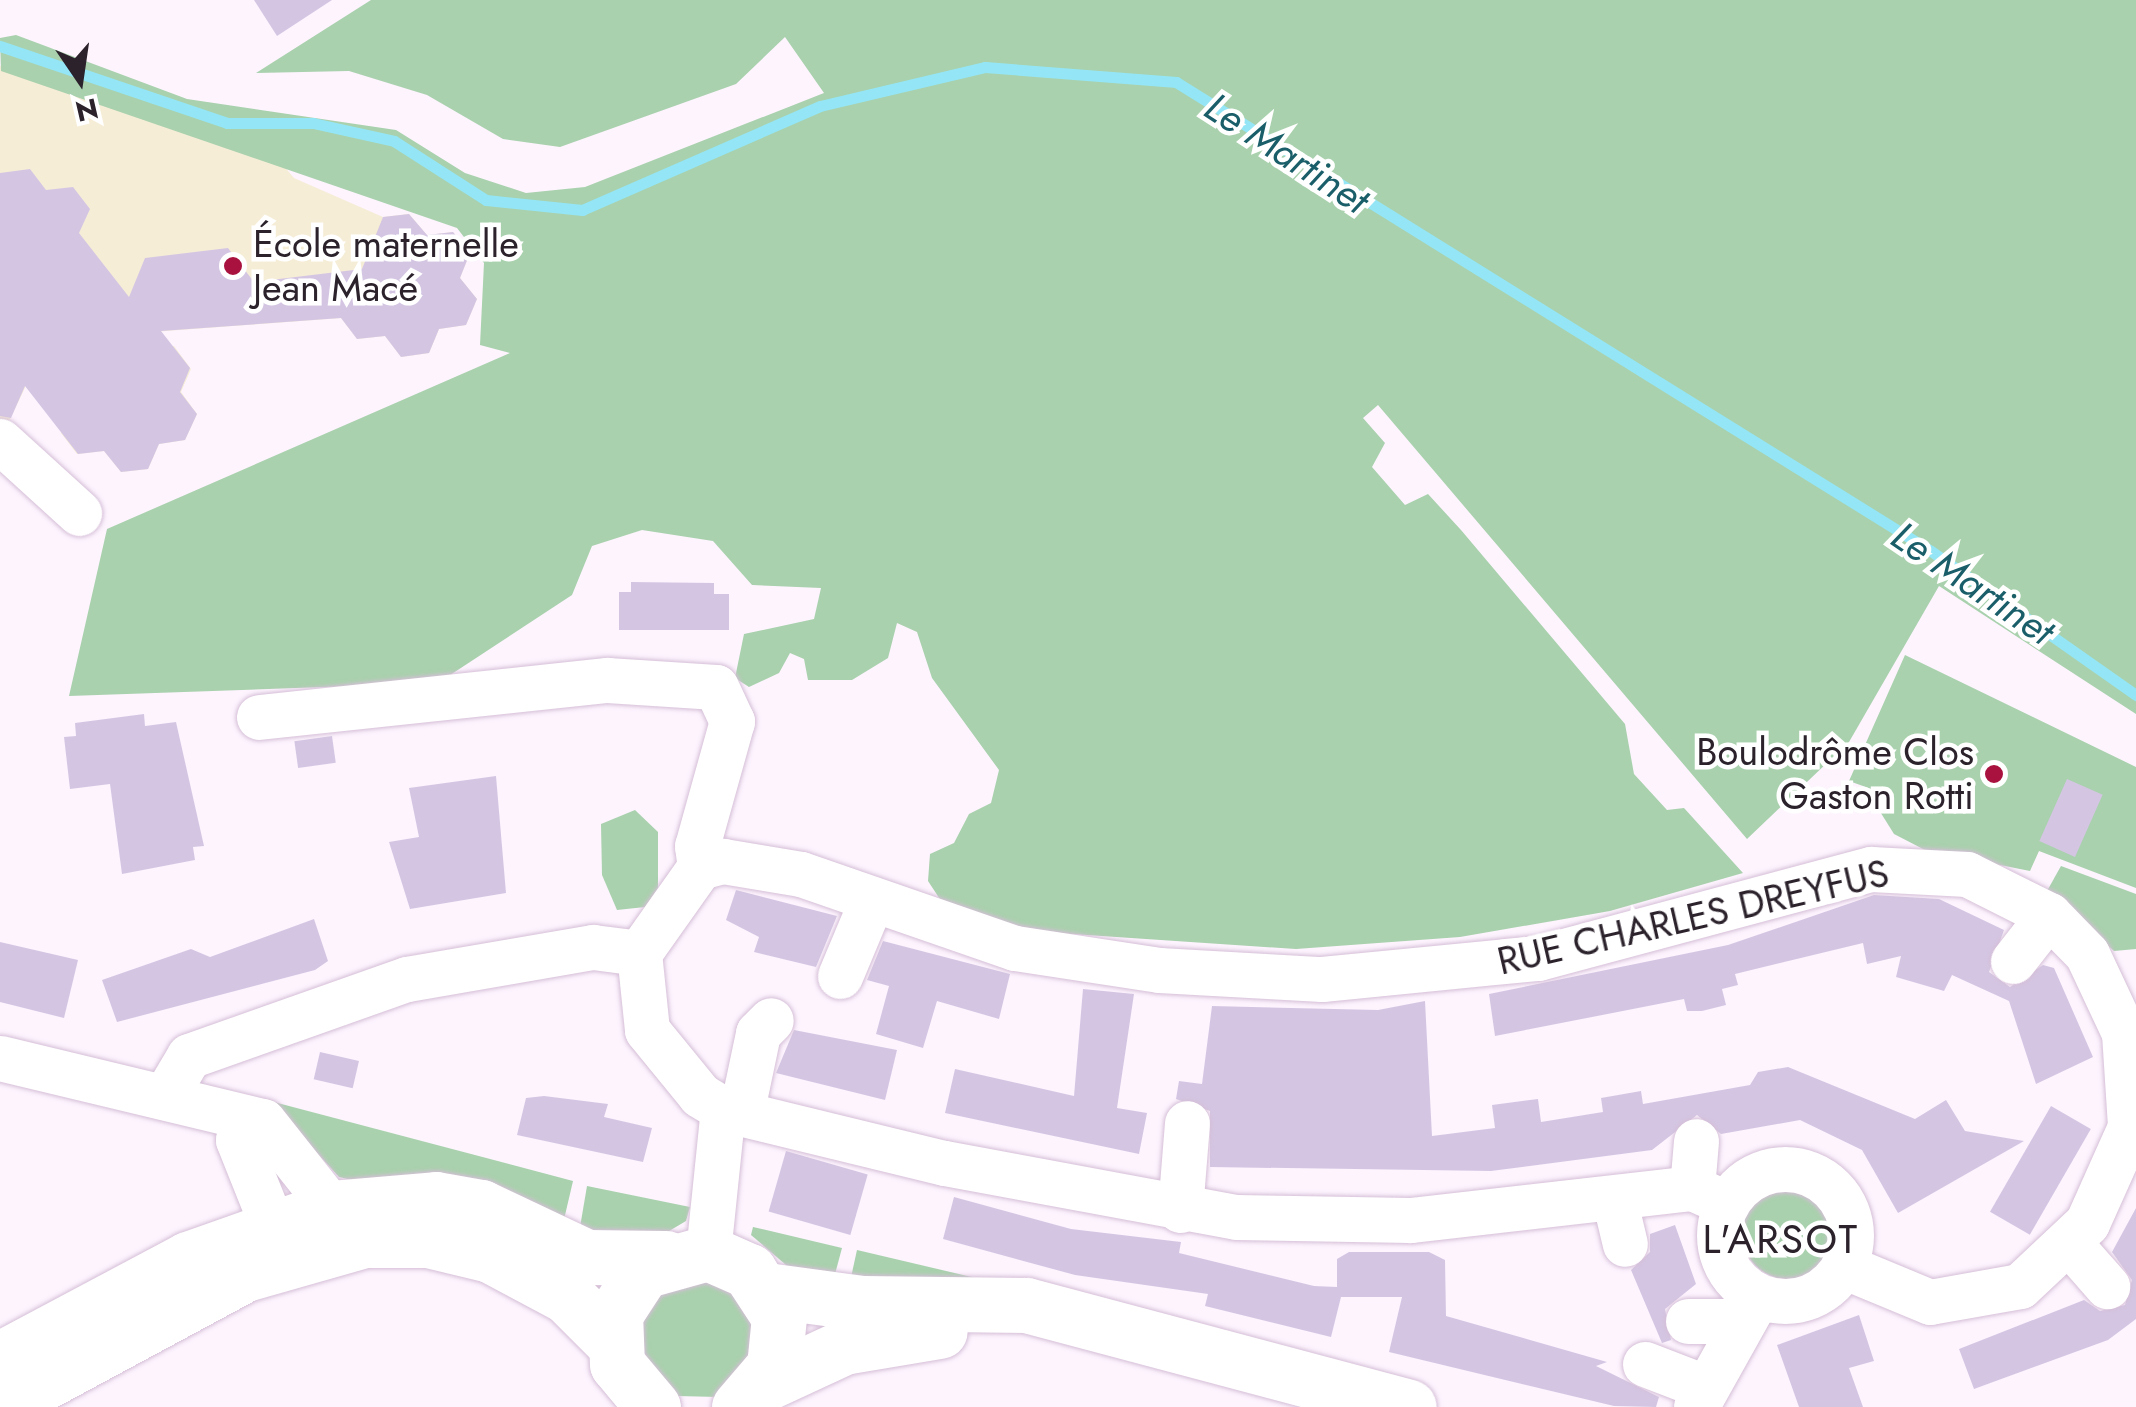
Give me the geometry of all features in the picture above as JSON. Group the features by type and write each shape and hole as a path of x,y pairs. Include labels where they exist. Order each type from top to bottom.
{"main road":[{"path":"0,1360 292,1223 436,1200 515,1220 587,1257 687,1256 766,1290 862,1303 1026,1304 1077,1325 1409,1407"},
{"path":"0,1406 137,1324 292,1223 490,1255 567,1296 612,1340 629,1386 653,1407"},
{"path":"612,1340 626,1290 687,1256"},
{"path":"752,1399 781,1346 766,1290"},
{"path":"752,1399 862,1342 1077,1325"}],"street":[{"path":"0,440 79,513"},
{"path":"259,716 607,680 716,686 728,700 732,721 697,846 700,867 639,953 637,992 654,1044 681,1082 732,1112 822,1133 1038,1199 1410,1220 1497,1193 1609,1186 1709,1196 1760,1174 1816,1177 1850,1222 1844,1266 1807,1297 1688,1321"},
{"name":"RUE CHARLES DREYFUS","path":"700,867 755,860 956,935 1085,961 1322,979 1538,958 1896,866 1967,874 2049,914 2122,983 2134,1073 2129,1155 2071,1245 2020,1286 1960,1304 1930,1302 1844,1266"},
{"path":"840,976 871,902"},
{"path":"2013,961 2049,914"},
{"path":"168,1093 188,1056 390,984 593,947 639,953"},
{"path":"687,1256 758,1032 771,1020"},
{"path":"0,1058 168,1093 241,1119 264,1121 288,1144 292,1223"},
{"path":"241,1119 238,1140 292,1223"},
{"path":"1180,1210 1187,1124"},
{"path":"1696,1141 1722,1257 1750,1309"},
{"path":"1609,1186 1624,1244"},
{"path":"2071,1245 2107,1286"},
{"path":"1645,1364 1709,1396 1750,1309"}],"shaded area":[{"name":"École maternelle Jean Macé","path":"0,66 260,138 294,178 383,217 409,214 427,235 453,232 470,253 460,278 477,299 466,325 439,329 429,353 401,357 385,336 357,339 341,318 153,332 148,350 174,346 191,369 181,392 197,414 185,440 159,444 148,469 121,472 104,451 77,454 61,433 71,407 37,363 9,421 0,422"}],"green space":[{"path":"371,0 2136,0 2136,714 1939,586 1849,742 1747,839 1378,405 1363,418 1385,443 1372,467 1405,505 1428,494 1461,530 1625,724 1634,774 1667,810 1684,808 1743,873 1610,911 1460,937 1296,949 1011,930 949,913 928,881 930,854 954,843 969,814 991,803 999,770 932,678 917,632 897,623 888,658 852,680 808,680 804,659 790,653 779,673 749,687 735,678 744,634 814,619 821,588 752,585 713,541 642,530 592,546 572,595 438,683 69,696 107,529 510,353 480,345 484,263 457,228 1,71 0,38 16,35 187,99 396,130 465,173 526,193 585,187 824,93 785,37 736,84 560,147 503,139 427,95 349,71 256,73"},
{"name":"Boulodrôme Clos Gaston Rotti","path":"1905,655 2136,767 2136,888 2039,851 2030,871 1925,850 1894,834 1879,810 1891,796 1849,781"},
{"path":"635,810 658,832 658,888 645,907 617,910 602,875 601,824"},
{"path":"2061,866 2136,894 2136,949 2114,951 2047,891"},
{"path":"270,1101 573,1181 562,1228 339,1177"},
{"path":"587,1186 690,1207 686,1221 664,1234 578,1239"},
{"path":"1788,1187 1806,1190 1821,1200 1831,1215 1831,1251 1821,1266 1806,1276 1788,1279 1770,1276 1755,1266 1745,1251 1742,1233 1745,1215 1755,1200 1770,1190"},
{"path":"753,1227 842,1248 831,1289 806,1282 751,1235"},
{"path":"857,1250 997,1283 848,1291"},
{"path":"712,1272 764,1332 719,1397 677,1396 644,1369 641,1308 653,1290"}],"building":[{"path":"254,0 332,0 277,36"},
{"path":"30,169 46,190 73,187 90,209 79,233 129,297 145,258 228,248 254,282 362,269 383,217 409,214 427,235 453,232 470,253 460,278 477,299 466,325 439,329 429,353 401,357 385,336 357,339 341,318 161,331 190,368 180,392 197,414 185,440 159,444 148,469 121,472 104,451 78,454 25,386 11,418 0,416 0,173"},
{"path":"631,582 714,583 714,594 729,594 729,630 619,630 619,592 631,592"},
{"path":"144,714 145,726 176,722 204,846 193,847 195,860 122,874 110,784 70,789 64,737 76,736 75,723"},
{"path":"332,736 336,763 298,768 294,741"},
{"path":"496,776 506,893 410,909 389,842 419,837 409,788"},
{"path":"2067,779 2103,795 2075,857 2039,841"},
{"path":"736,890 837,916 816,967 754,952 759,937 726,920"},
{"path":"1874,895 1939,899 2004,930 1989,972 2010,987 2043,965 2054,968 2093,1057 2036,1084 2009,1001 1952,975 1944,991 1896,977 1901,956 1867,964 1863,943 1735,974 1738,985 1722,989 1726,1005 1687,1011 1684,999 1495,1036 1489,994 1728,945"},
{"path":"314,919 328,961 315,970 117,1022 102,980 191,949 210,957"},
{"path":"883,941 1010,974 999,1019 937,1001 923,1048 876,1034 889,986 867,980"},
{"path":"0,942 78,960 64,1018 0,1002"},
{"path":"1083,989 1134,994 1117,1108 1147,1113 1139,1154 945,1113 955,1069 1074,1096"},
{"path":"1425,1001 1432,1136 1495,1128 1492,1105 1538,1099 1541,1122 1603,1112 1601,1098 1641,1091 1643,1104 1750,1085 1758,1072 1788,1067 1915,1119 1946,1100 1965,1131 2024,1141 1898,1213 1862,1150 1800,1120 1721,1134 1697,1115 1652,1150 1491,1171 1210,1167 1210,1111 1176,1099 1179,1081 1202,1084 1212,1006 1378,1010"},
{"path":"794,1030 897,1050 885,1100 776,1073"},
{"path":"320,1052 359,1061 353,1088 314,1079"},
{"path":"544,1096 608,1104 604,1117 652,1128 643,1162 517,1135 526,1098"},
{"path":"2051,1106 2091,1129 2030,1235 1990,1212"},
{"path":"786,1151 868,1174 850,1235 769,1212"},
{"path":"954,1197 1071,1229 1181,1242 1179,1253 1314,1286 1337,1287 1337,1259 1349,1252 1429,1252 1445,1260 1446,1316 1607,1362 1596,1366 1659,1397 1656,1407 1614,1406 1389,1352 1402,1297 1341,1297 1331,1337 1205,1306 1208,1294 1075,1275 943,1239"},
{"path":"2136,1208 2136,1319 2108,1340 1974,1389 1959,1349 2084,1300 2100,1311 2125,1305 2132,1280 2112,1252"},
{"path":"1675,1225 1696,1284 1665,1309 1671,1340 1662,1343 1631,1270 1650,1252 1650,1234"},
{"path":"1859,1315 1874,1361 1849,1368 1863,1407 1799,1407 1777,1345"}],"waterway":[{"name":"Le Martinet","path":"0,46 227,123 313,123 394,141 486,200 582,210 820,106 985,67 1176,82 1931,551 2136,695"}],"place":[{"name":"École maternelle Jean Macé","path":"233,266"},
{"name":"Boulodrôme Clos Gaston Rotti","path":"1994,774"}],"district":[{"name":"L'ARSOT","path":"1781,1239"}]}
